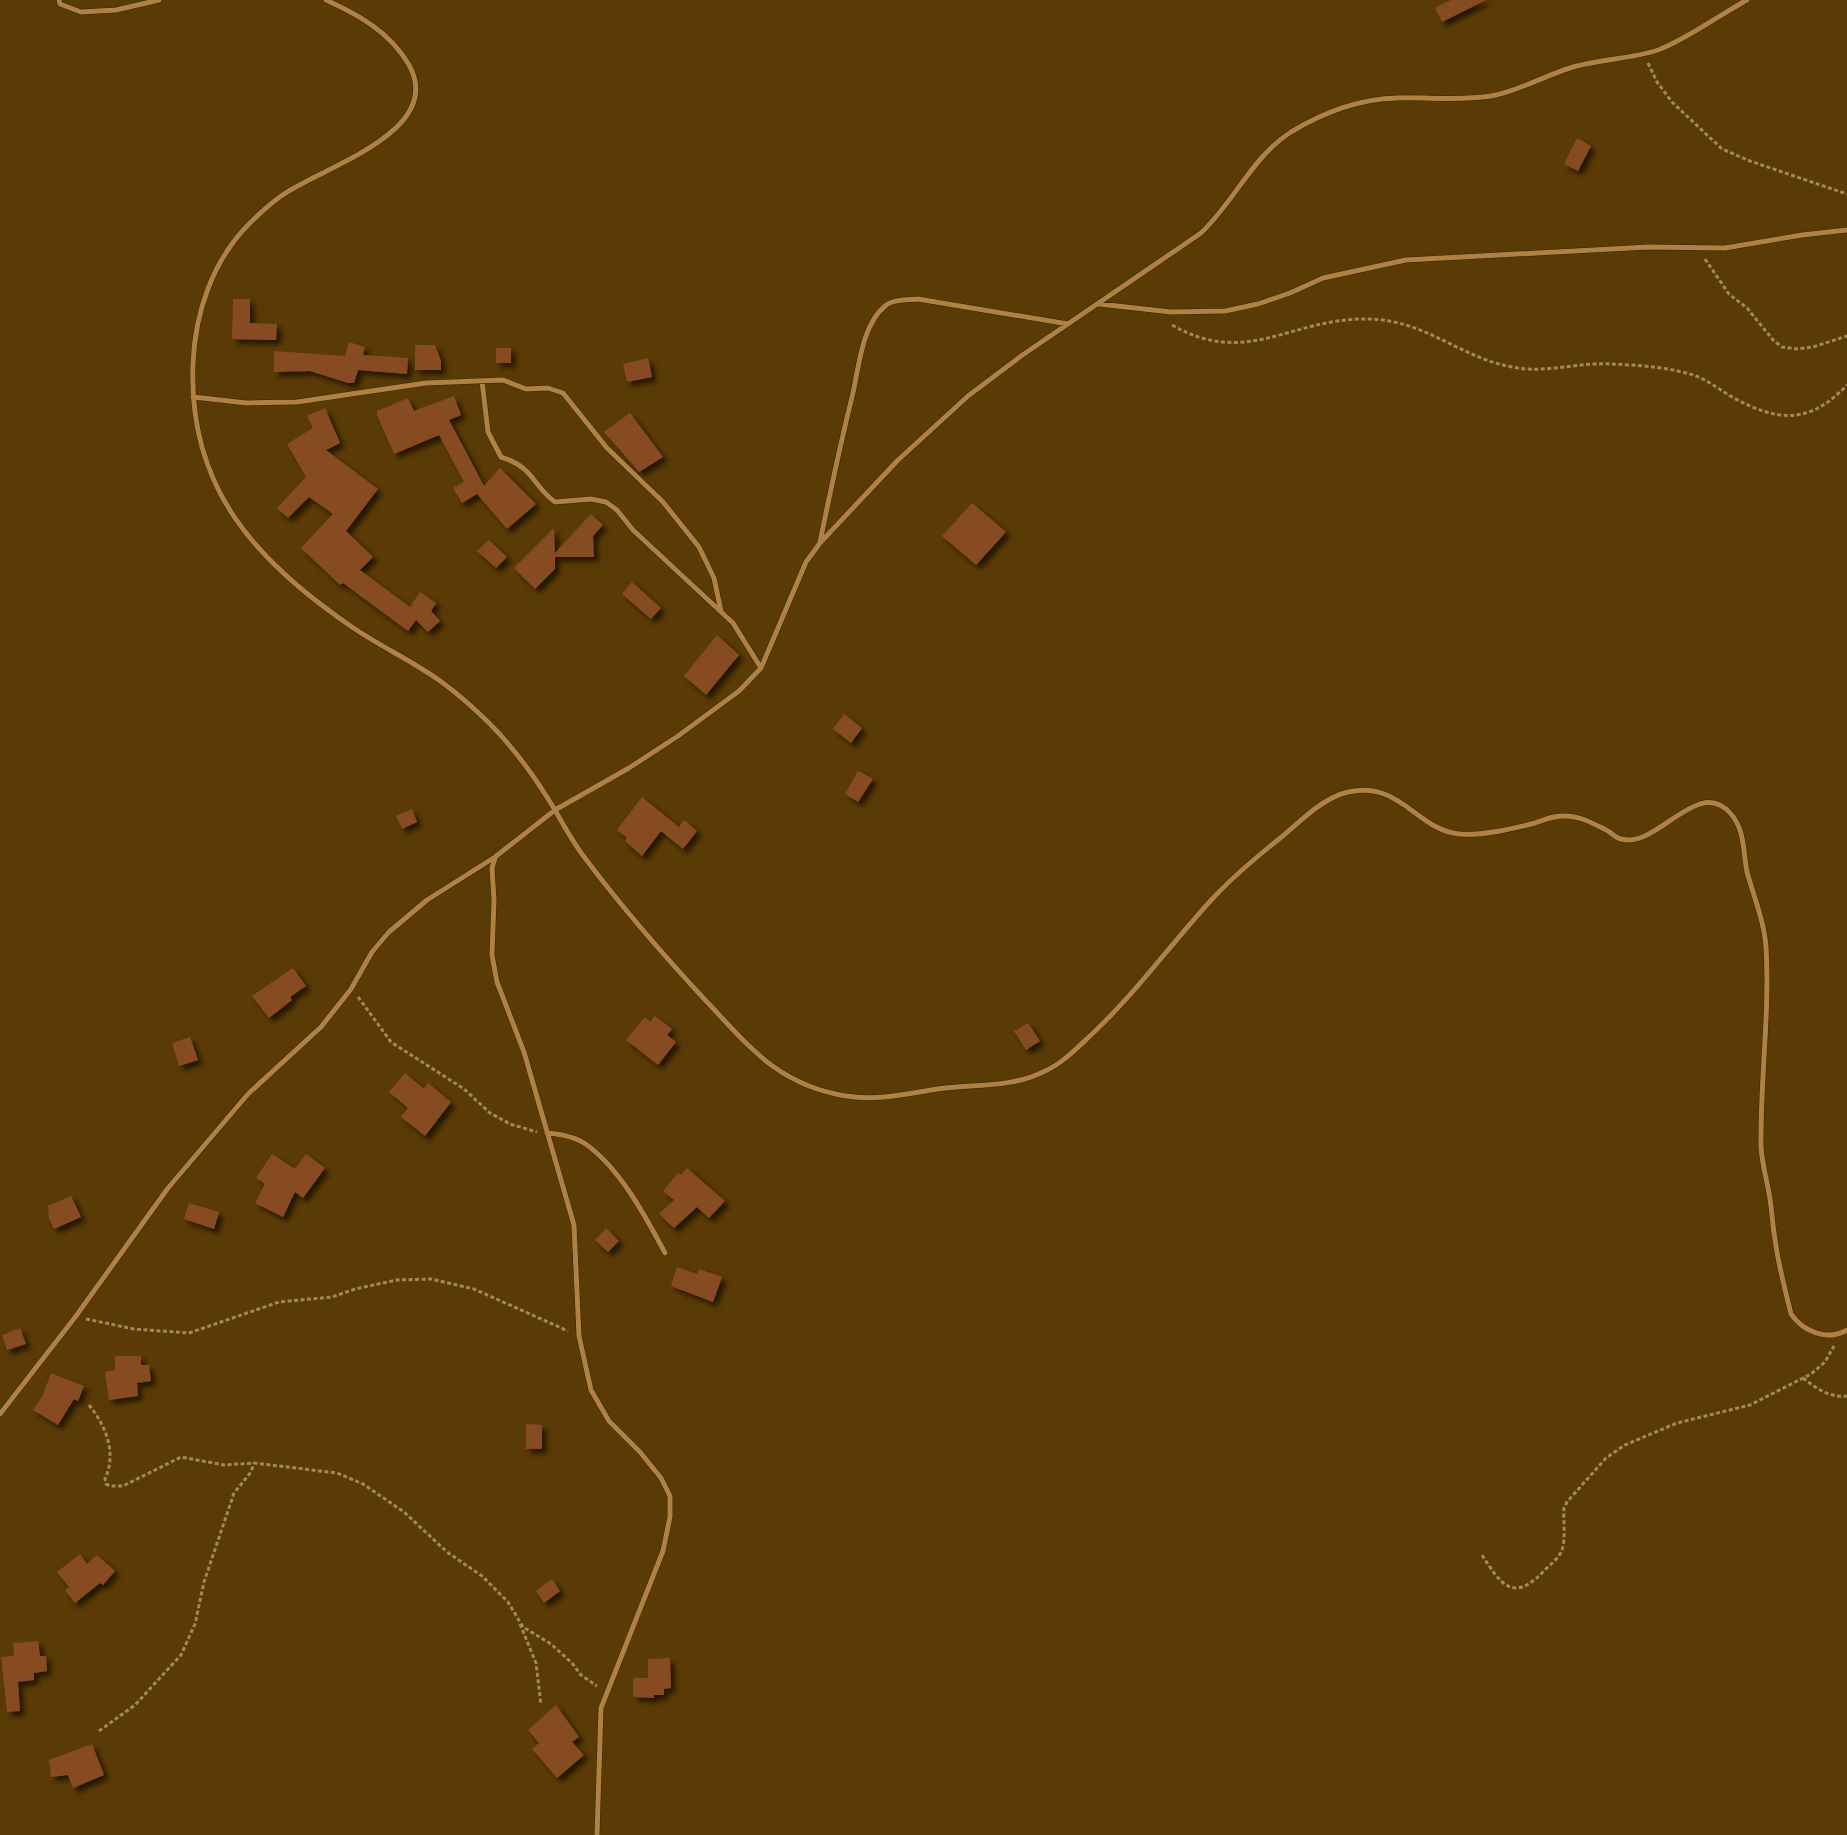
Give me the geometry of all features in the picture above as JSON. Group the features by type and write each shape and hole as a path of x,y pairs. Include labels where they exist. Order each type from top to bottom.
{"street":[{"path":"58,0 60,4 81,12 116,10 159,0"},
{"path":"326,0 369,23 395,46 414,72 417,90 413,104 401,122 364,152 281,196 250,223 229,246 215,271 201,309 193,356 193,397 195,422 203,451 222,500 249,541 290,581 351,626 444,684 494,728 525,766 555,810 584,858 681,974 770,1064 789,1077 817,1088 846,1096 880,1098 952,1087 1010,1083 1043,1073 1066,1058 1102,1024 1212,899 1242,869 1313,811 1337,794 1359,790 1386,794 1405,804 1438,828 1455,834 1511,829 1564,816 1582,818 1623,840 1636,839 1660,828 1693,806 1709,801 1720,805 1732,814 1743,836 1745,861 1762,922 1766,944 1761,1157 1769,1192 1776,1247 1786,1296 1791,1314 1797,1322 1810,1331 1825,1335 1841,1334 1847,1330"},
{"path":"0,1414 76,1316 142,1221 248,1094 321,1027 351,989 372,952 389,932 427,900 495,857 555,810 630,768 740,691 761,668 788,608 798,578 820,543 897,460 968,396 1068,324 1201,233 1218,217 1260,159 1284,137 1319,117 1355,103 1373,100 1492,96 1573,67 1644,53 1668,46 1747,0"},
{"path":"1098,304 1170,312 1225,311 1258,304 1322,278 1406,260 1648,247 1739,247 1793,236 1847,230"},
{"path":"820,543 837,454 865,344 876,317 886,305 897,301 918,299 1068,324"},
{"path":"193,397 247,403 297,402 426,383 503,380 526,389 548,388 563,394 607,448 663,502 699,547 714,578 721,611"},
{"path":"482,381 488,432 501,458 524,467 546,495 555,502 591,499 606,502 617,510 632,530 721,611 741,633 761,668"},
{"path":"495,857 492,868 494,900 492,956 497,982 516,1028 574,1225 579,1336 589,1382 598,1405 609,1421 640,1452 661,1478 670,1496 670,1517 664,1551 601,1708 598,1740 597,1835"},
{"path":"547,1133 579,1141 601,1159 628,1188 665,1253"}],"path":[{"path":"1644,53 1657,82 1672,102 1722,149 1750,161 1847,194"},
{"path":"1697,248 1730,294 1747,308 1774,341 1782,346 1798,349 1847,336"},
{"path":"1169,323 1206,340 1240,343 1252,342 1344,320 1385,320 1420,328 1466,351 1512,367 1546,369 1610,364 1679,372 1697,377 1749,406 1782,416 1807,414 1820,409 1847,386"},
{"path":"351,989 370,1010 391,1042 464,1089 490,1113 510,1124 532,1131 547,1133"},
{"path":"76,1316 134,1329 189,1333 279,1302 332,1297 355,1288 397,1280 431,1279 474,1289 579,1336"},
{"path":"1482,1555 1506,1585 1518,1589 1524,1587 1533,1581 1562,1550 1564,1508 1567,1502 1613,1452 1643,1436 1677,1423 1750,1405 1820,1368 1841,1334"},
{"path":"1802,1377 1827,1394 1839,1397 1847,1396"},
{"path":"89,1405 103,1421 108,1436 109,1471 105,1479 106,1484 111,1486 123,1486 181,1457 224,1465 254,1463 337,1473 363,1484 404,1512 446,1552 482,1576 508,1602 520,1624 536,1663 541,1706"},
{"path":"99,1731 135,1706 181,1656 195,1624 204,1582 234,1493 251,1472 254,1463"},
{"path":"520,1624 551,1644 572,1663 581,1675 606,1692"}],"building":[{"path":"1451,0 1486,0 1442,22 1435,8"},
{"path":"1577,138 1591,146 1578,171 1564,164"},
{"path":"233,299 250,299 250,323 277,324 276,340 232,339"},
{"path":"349,342 365,347 363,355 408,358 407,374 358,370 354,383 348,383 310,371 274,372 274,351 345,356"},
{"path":"415,345 435,345 441,361 441,370 415,370"},
{"path":"496,348 511,348 511,363 496,363"},
{"path":"648,358 652,377 627,382 623,364"},
{"path":"454,396 461,415 449,420 484,486 500,468 536,504 507,529 477,494 462,503 453,488 464,482 439,435 394,454 377,415 377,411 408,398 414,411"},
{"path":"325,408 340,443 326,450 378,489 346,531 373,557 360,570 410,607 420,592 436,603 431,611 440,621 428,632 416,620 408,631 343,583 340,585 301,548 333,514 309,497 288,518 277,508 306,477 287,444 313,428 307,416"},
{"path":"630,413 663,457 639,472 604,432"},
{"path":"972,503 1006,532 976,565 942,536"},
{"path":"591,514 603,525 593,536 594,557 555,557 555,569 535,589 514,568 554,528 555,553"},
{"path":"489,540 507,557 496,568 477,551"},
{"path":"632,582 661,608 651,619 622,594"},
{"path":"717,635 739,655 706,695 684,676"},
{"path":"844,714 862,728 851,743 833,729"},
{"path":"858,771 873,779 858,802 845,794"},
{"path":"642,797 679,827 684,820 697,831 683,849 661,831 642,856 625,841 627,838 617,830"},
{"path":"412,809 417,822 402,829 396,816"},
{"path":"293,968 306,986 290,997 292,1000 269,1018 252,996"},
{"path":"655,1016 672,1029 667,1035 676,1042 658,1065 626,1040 645,1017 650,1022"},
{"path":"1028,1023 1040,1041 1026,1050 1014,1031"},
{"path":"190,1037 198,1060 179,1066 172,1043"},
{"path":"405,1073 424,1089 428,1083 451,1102 425,1136 401,1117 408,1108 389,1092"},
{"path":"272,1154 295,1169 306,1154 325,1168 303,1198 295,1192 283,1217 255,1203 265,1184 256,1178"},
{"path":"687,1168 725,1201 709,1218 697,1207 674,1228 659,1214 674,1200 663,1191 678,1173 681,1175"},
{"path":"71,1196 81,1217 54,1229 49,1219 48,1206"},
{"path":"189,1203 219,1212 214,1229 184,1219"},
{"path":"606,1228 619,1241 608,1252 595,1240"},
{"path":"677,1267 697,1274 699,1269 722,1277 713,1302 671,1286"},
{"path":"20,1328 26,1344 7,1350 2,1335"},
{"path":"115,1356 141,1356 141,1365 149,1365 151,1381 137,1383 138,1396 109,1400 105,1372 115,1370"},
{"path":"51,1373 84,1386 78,1401 74,1399 58,1425 33,1410 43,1395"},
{"path":"526,1424 542,1425 542,1449 526,1449"},
{"path":"80,1554 87,1564 97,1555 115,1571 103,1585 100,1583 75,1603 65,1590 69,1587 57,1572"},
{"path":"552,1579 560,1591 544,1603 536,1591"},
{"path":"38,1641 40,1656 46,1656 47,1671 34,1673 34,1680 18,1682 20,1711 7,1712 1,1657 14,1656 13,1643"},
{"path":"670,1658 671,1688 664,1689 664,1695 654,1695 654,1698 633,1697 633,1678 648,1678 648,1659"},
{"path":"556,1705 579,1737 572,1742 584,1755 557,1778 532,1749 539,1743 528,1730"},
{"path":"92,1744 104,1775 73,1788 68,1775 51,1777 49,1760"}]}
